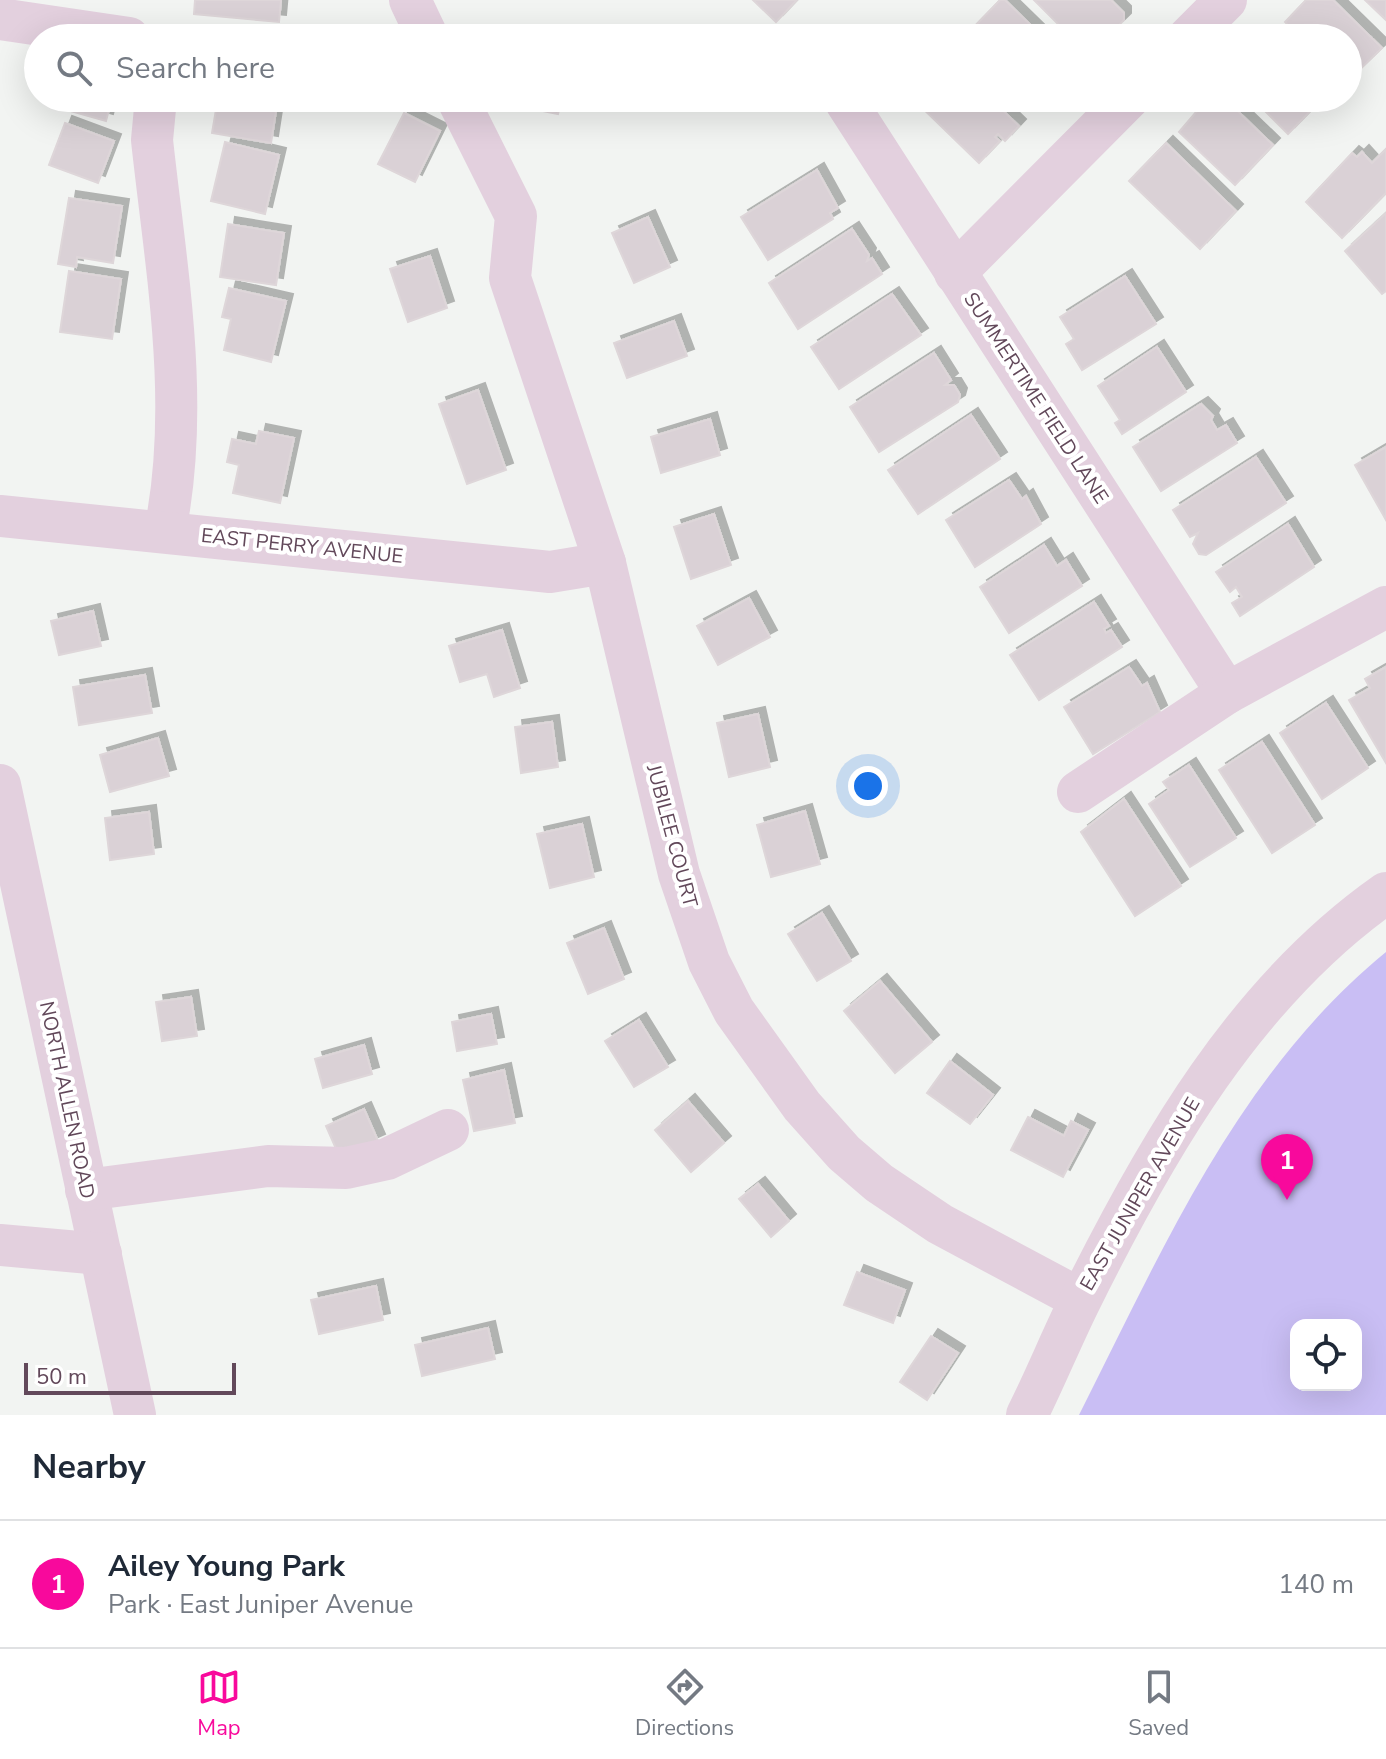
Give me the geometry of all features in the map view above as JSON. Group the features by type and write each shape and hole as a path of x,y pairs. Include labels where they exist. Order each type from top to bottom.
{"street":[{"path":"410,0 421,24"},
{"path":"1202,24 1226,0"},
{"path":"0,19 34,24"},
{"path":"155,112 152,140 178,401 173,494 165,531"},
{"name":"JUBILEE COURT","path":"464,112 516,216 510,278 605,563 679,874 709,962 741,1022 802,1106 844,1153 879,1183 940,1224 1080,1299"},
{"name":"SUMMERTIME FIELD LANE","path":"852,112 1227,693"},
{"path":"955,273 1115,112"},
{"name":"EAST PERRY AVENUE","path":"0,516 550,572 605,563"},
{"path":"1078,792 1227,693 1386,607"},
{"name":"NORTH ALLEN ROAD","path":"0,785 135,1415"},
{"name":"EAST JUNIPER AVENUE","path":"1042,1410 1080,1299 1153,1164 1229,1049 1308,960 1386,893"},
{"path":"86,1190 268,1166 346,1168 387,1159 448,1130"},
{"path":"0,1245 101,1254"}],"shaded area":[{"path":"1386,952 1386,1415 1079,1415 1174,1227 1208,1167 1287,1052 1334,1000"}],"building":[{"path":"195,0 281,0 279,22 194,14"},
{"path":"753,0 797,0 776,22"},
{"path":"1000,0 1005,0 1030,24 977,24"},
{"path":"1034,0 1111,0 1124,13 1120,24 1058,24"},
{"path":"1306,0 1333,0 1358,24 1287,24 1285,22"},
{"path":"1365,0 1386,0 1386,20"},
{"path":"1362,28 1382,48 1362,67"},
{"path":"74,112 108,112 106,121"},
{"path":"216,112 276,112 271,143 212,133"},
{"path":"926,112 1004,112 1019,126 1005,141 998,134 995,137 1000,141 979,163"},
{"path":"1196,112 1239,112 1273,145 1235,185 1179,132"},
{"path":"1266,112 1309,112 1288,134"},
{"path":"404,113 440,131 415,182 378,164"},
{"path":"65,123 114,141 98,183 49,165"},
{"path":"225,142 279,155 265,214 211,201"},
{"path":"1166,143 1236,211 1200,249 1129,181"},
{"path":"1386,149 1386,193 1342,238 1306,202 1352,153 1357,157 1362,152 1372,163"},
{"path":"817,170 838,208 830,213 833,219 768,260 741,217"},
{"path":"69,198 122,206 113,263 77,257 76,267 58,264"},
{"path":"1386,213 1386,291 1382,294 1345,251"},
{"path":"648,217 670,267 634,283 612,233"},
{"path":"228,224 284,233 276,285 220,277"},
{"path":"852,229 869,255 867,261 872,258 882,274 798,329 769,283"},
{"path":"430,256 447,308 408,322 390,269"},
{"path":"69,271 121,279 112,339 60,332"},
{"path":"1125,276 1156,324 1082,370 1066,344 1074,339 1060,317"},
{"path":"229,288 286,301 271,362 224,350 231,319 222,317"},
{"path":"892,294 921,335 839,389 811,347"},
{"path":"674,321 687,356 627,378 614,343"},
{"path":"1157,347 1186,392 1122,434 1115,423 1120,420 1098,386"},
{"path":"934,353 951,380 945,385 954,385 960,395 958,402 879,452 850,407"},
{"path":"478,390 506,470 467,484 439,404"},
{"path":"1201,404 1213,416 1211,420 1217,430 1226,425 1237,443 1161,491 1133,447"},
{"path":"971,415 1000,459 918,514 888,470"},
{"path":"710,419 720,455 661,473 651,437"},
{"path":"259,431 294,438 280,503 233,493 239,465 227,462 232,439 256,444"},
{"path":"1386,447 1386,520 1355,465"},
{"path":"1256,457 1286,503 1206,555 1199,554 1193,544 1198,533 1190,537 1173,510"},
{"path":"1009,480 1022,499 1026,496 1041,524 975,567 946,520"},
{"path":"714,514 731,565 691,579 674,527"},
{"path":"1288,524 1314,567 1240,616 1232,603 1242,597 1236,587 1230,592 1216,572"},
{"path":"1044,545 1057,566 1066,560 1082,586 1009,633 980,587"},
{"path":"749,598 770,637 718,665 697,626"},
{"path":"1094,602 1109,626 1104,629 1106,633 1111,630 1122,647 1039,700 1010,655"},
{"path":"93,611 101,646 59,655 51,621"},
{"path":"502,630 520,688 494,697 487,674 460,682 449,646"},
{"path":"1129,667 1142,686 1147,683 1160,712 1093,754 1064,707"},
{"path":"1386,667 1386,763 1349,700 1370,688 1365,679"},
{"path":"145,675 152,713 79,725 73,687"},
{"path":"1326,703 1368,768 1322,799 1280,733"},
{"path":"758,714 770,767 729,777 717,723"},
{"path":"552,722 558,767 521,773 515,727"},
{"path":"158,738 169,776 110,792 100,755"},
{"path":"1262,742 1315,825 1272,853 1219,770"},
{"path":"1189,765 1236,838 1190,867 1149,804 1169,790 1163,782"},
{"path":"1124,799 1181,886 1135,916 1081,832"},
{"path":"805,811 820,864 771,877 757,825"},
{"path":"149,812 154,854 110,860 105,818"},
{"path":"582,824 594,877 550,888 537,834"},
{"path":"822,913 851,961 817,981 788,934"},
{"path":"604,928 624,979 588,994 567,943"},
{"path":"880,981 932,1042 895,1073 844,1011"},
{"path":"191,997 197,1036 162,1041 156,1002"},
{"path":"491,1014 497,1044 457,1051 452,1022"},
{"path":"639,1020 668,1067 634,1087 605,1041"},
{"path":"364,1045 372,1074 323,1088 315,1059"},
{"path":"950,1061 993,1095 970,1124 927,1093"},
{"path":"504,1070 515,1123 474,1131 463,1080"},
{"path":"688,1101 724,1143 691,1172 655,1130"},
{"path":"364,1109 378,1141 340,1158 326,1126"},
{"path":"1028,1117 1064,1136 1071,1121 1088,1130 1063,1177 1011,1150"},
{"path":"758,1184 789,1221 771,1237 739,1199"},
{"path":"857,1272 905,1290 893,1323 844,1305"},
{"path":"376,1286 383,1320 319,1334 311,1300"},
{"path":"488,1328 495,1359 422,1376 415,1345"},
{"path":"931,1336 958,1353 927,1400 900,1382"}],"place":[{"name":"Ailey Young Park","path":"1287,1200"}]}
